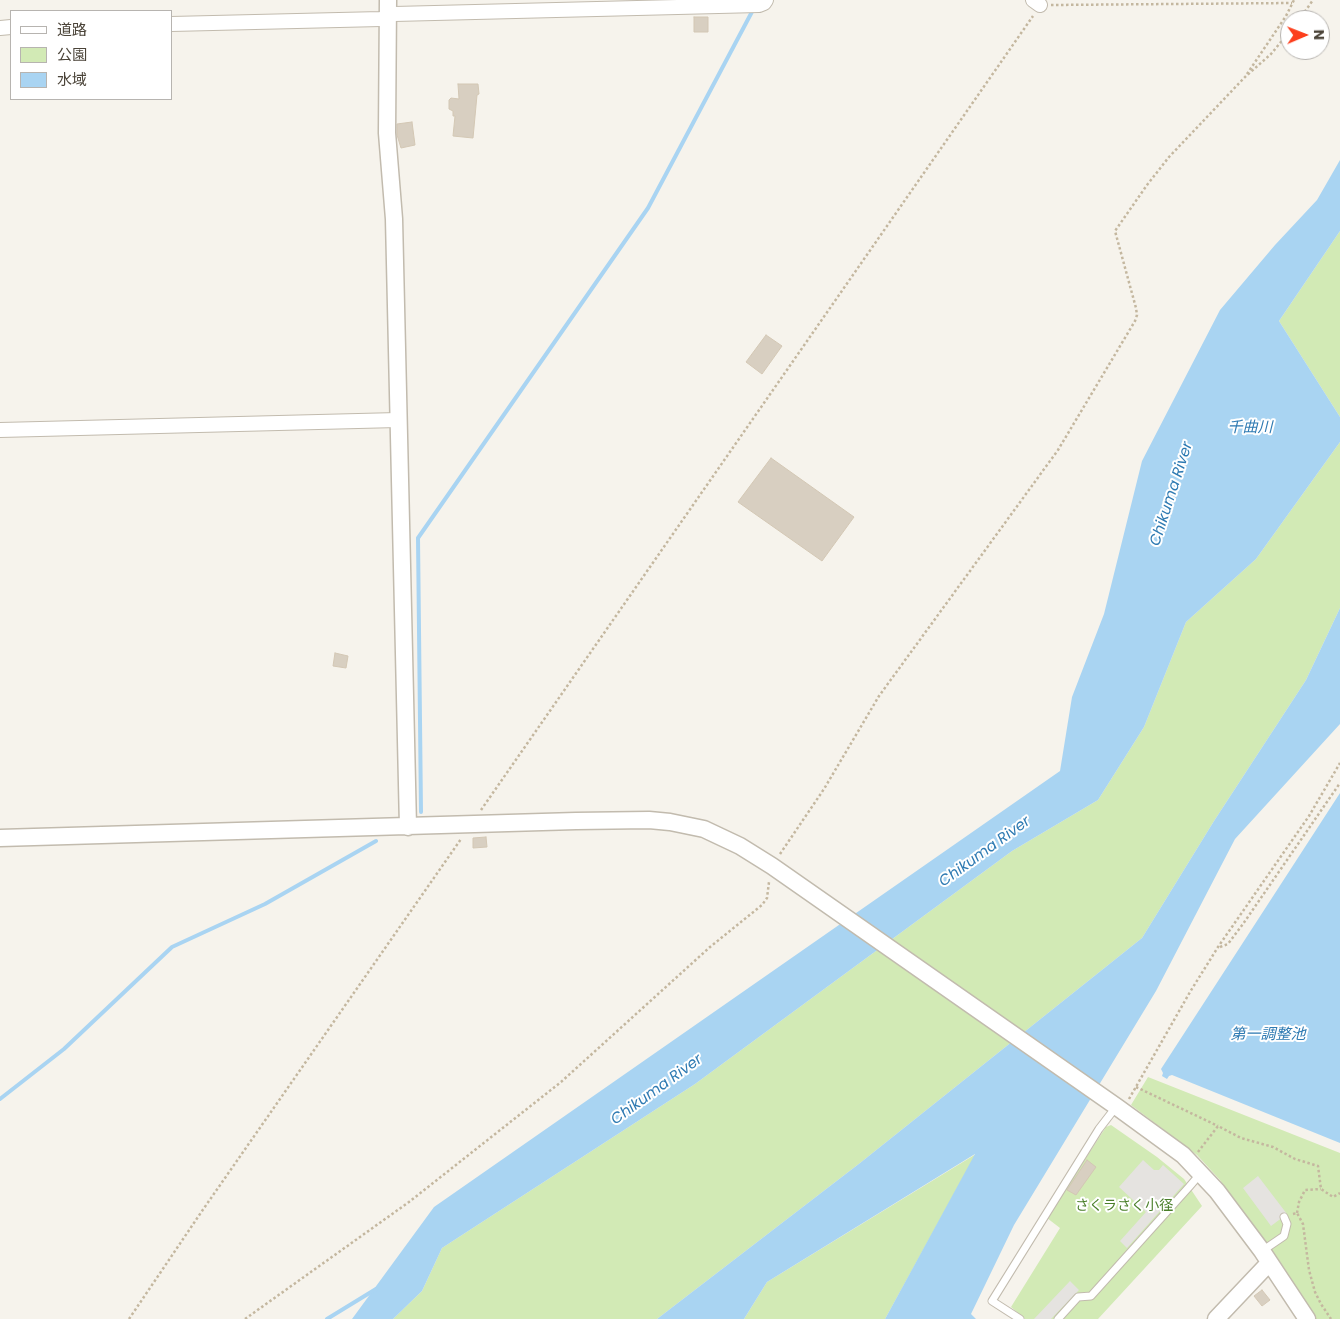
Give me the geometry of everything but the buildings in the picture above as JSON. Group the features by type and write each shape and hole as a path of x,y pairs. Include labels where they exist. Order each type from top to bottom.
{"street":[{"path":"388,8 394,14 525,6 758,3"},
{"path":"388,8 387,133 388,164 394,219 408,826"},
{"path":"172,24 381,19 388,8"},
{"path":"0,430 398,420"},
{"path":"0,838 649,820 704,829 723,837 778,870 1171,1146 1201,1172 1217,1191 1307,1319"},
{"path":"1216,1319 1265,1257"}],"lane":[{"path":"1020,1319 992,1301 1099,1129 1116,1106"},
{"path":"1058,1319 1078,1297 1091,1296 1201,1172"},
{"path":"1265,1257 1284,1236 1287,1224 1284,1217"}],"path":[{"path":"129,1319 1037,2 1293,1 1286,16 1245,77"},
{"path":"245,1319 409,1202 561,1082 710,947 762,905 767,898 768,878 778,870 879,696 1058,450 1136,321 1136,308 1115,231 1169,157 1280,43"},
{"path":"1116,1106 1136,1087 1218,947 1309,816 1340,763"},
{"path":"1218,947 1228,944 1243,924 1340,783"},
{"path":"1136,1087 1242,1138 1272,1147 1295,1159 1318,1166 1321,1188"},
{"path":"1196,1155 1218,1126"},
{"path":"1331,1319 1315,1292 1309,1270 1303,1224 1297,1213 1299,1202 1305,1190 1321,1188 1333,1197 1340,1192"},
{"path":"1284,1217 1297,1213"}],"green space":[{"path":"1340,231 1340,417 1279,321"},
{"path":"1340,442 1340,608 1306,680 1214,821 1142,938 860,1163 657,1319 393,1319 422,1291 442,1248 695,1084 1012,851 1098,800 1144,727 1186,622 1256,559"},
{"path":"1148,1077 1340,1153 1340,1319 1314,1319 1220,1180 1197,1155 1131,1105"},
{"name":"さくラさく小径","path":"1111,1125 1157,1157 1184,1179 1202,1206 1098,1319 1025,1319 1011,1307 1060,1228 1047,1218 1106,1127"},
{"path":"976,1154 885,1319 744,1319 767,1282"}],"shaded area":[{"path":"1143,1160 1154,1170 1159,1170 1163,1165 1184,1184 1127,1248 1120,1241 1146,1212 1119,1187"},
{"path":"1258,1176 1287,1214 1271,1226 1243,1188"},
{"path":"1070,1281 1079,1290 1051,1319 1034,1319"}],"water":[{"name":"千曲川","path":"1340,160 1340,231 1279,321 1340,417 1340,442 1256,559 1186,622 1144,727 1098,800 1012,851 695,1084 442,1248 422,1291 393,1319 352,1319 434,1207 1060,771 1072,697 1104,614 1142,461 1220,310 1275,245 1317,200"},
{"path":"1340,608 1340,724 1235,839 1156,991 1014,1225 971,1314 976,1319 885,1319 975,1154 767,1282 744,1319 657,1319 860,1163 1142,938 1214,821 1306,680"},
{"name":"第一調整池","path":"1340,793 1340,1143 1172,1075 1167,1079 1162,1076 1161,1069"}],"waterway":[{"path":"421,812 418,538 648,208 754,8"},
{"path":"0,1099 64,1049 172,947 265,904 376,841"},
{"path":"327,1319 376,1289"}],"water label":[{"name":"Chikuma River","path":"1172,494"},
{"name":"Chikuma River","path":"985,852"},
{"name":"Chikuma River","path":"657,1090"}]}
